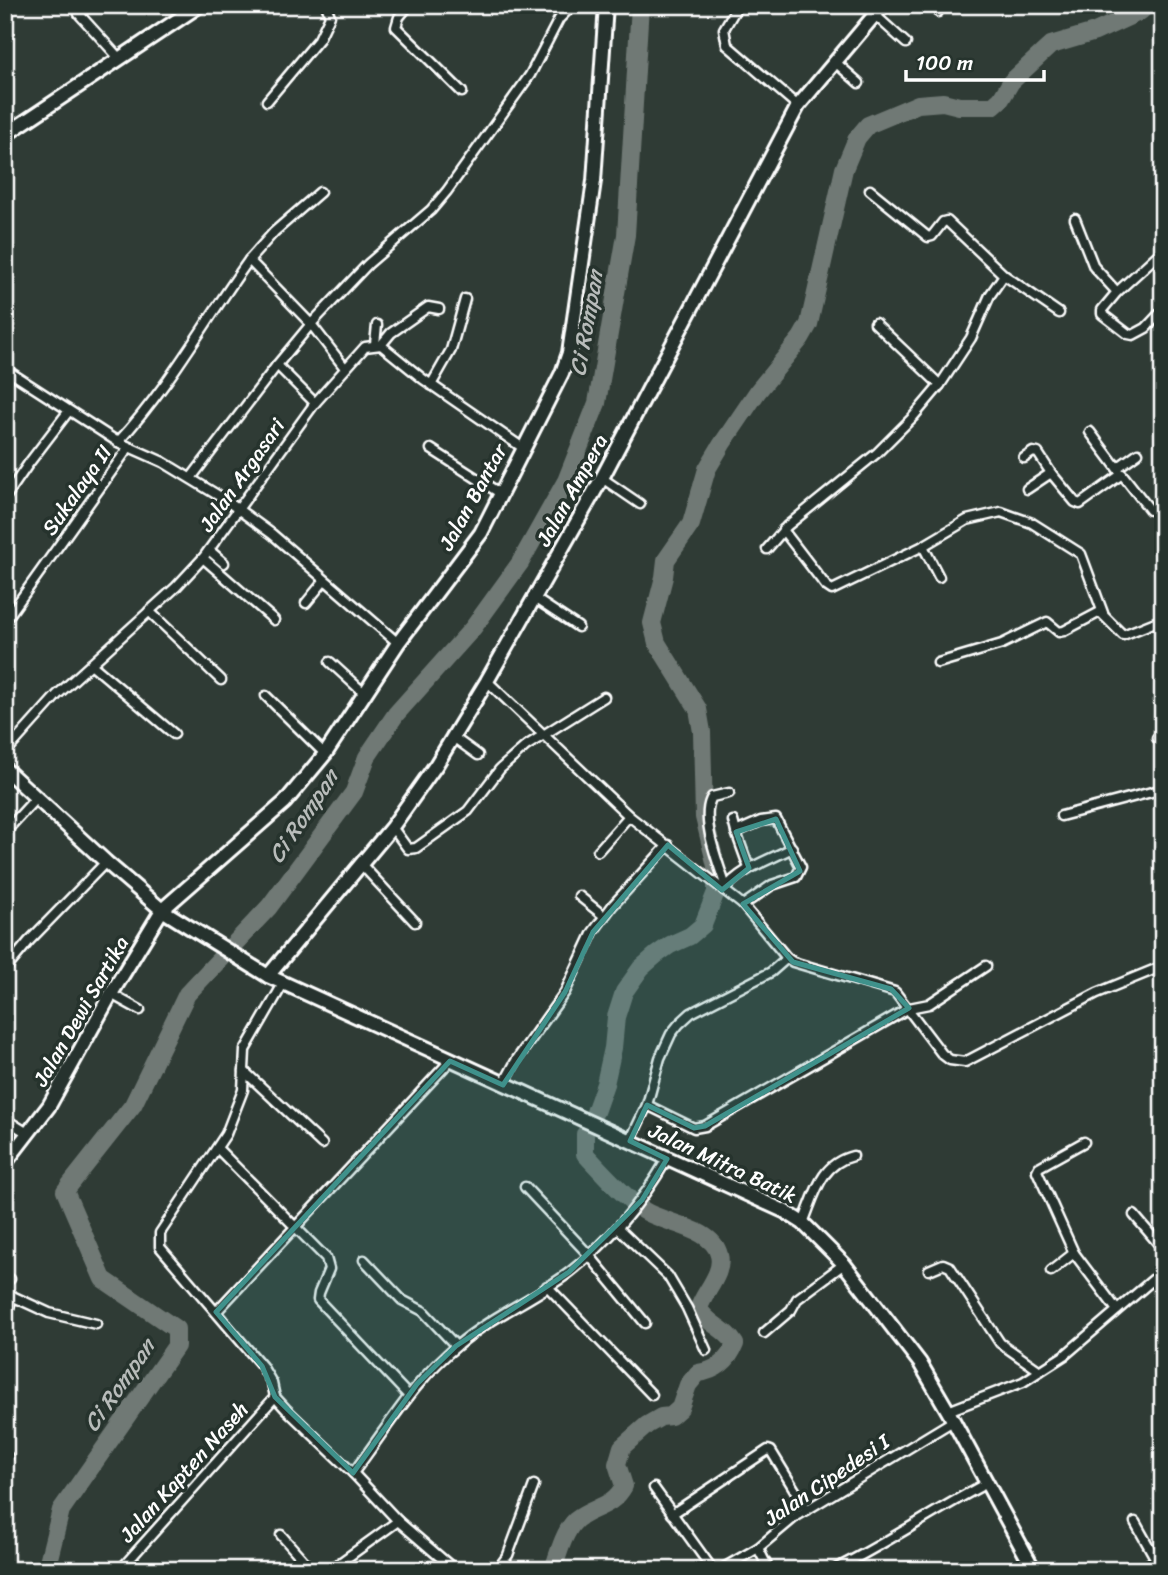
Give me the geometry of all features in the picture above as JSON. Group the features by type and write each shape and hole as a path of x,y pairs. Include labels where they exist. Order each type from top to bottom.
{"highway":[{"path":"1144,1570 1160,1561"}],"street":[{"path":"89,5 79,14 119,58"},
{"path":"174,5 184,15"},
{"path":"5,135 200,5"},
{"path":"267,101 319,39 330,16 326,5"},
{"path":"409,5 396,27 462,92"},
{"path":"191,478 311,324 368,264 439,201 530,75 559,19 573,5"},
{"name":"Jalan Bantar","path":"163,909 285,803 325,754 398,643 481,533 562,373 573,334 594,181 606,5"},
{"path":"738,5 724,29 727,45 798,106"},
{"path":"931,5 938,12"},
{"path":"879,10 906,43"},
{"name":"Jalan Ampera","path":"268,976 392,827 436,765 602,478 798,106 879,10"},
{"path":"834,61 859,83"},
{"path":"870,190 928,237 947,221 1004,275 1059,313"},
{"path":"118,442 165,385 208,317 249,260 274,232 320,192"},
{"path":"1075,219 1094,267 1117,292"},
{"path":"1163,250 1117,292 1102,310 1102,314 1133,335 1146,328 1163,310"},
{"path":"249,260 311,324 345,368"},
{"path":"767,549 783,530 877,453 913,417 940,385 971,338 990,295 1004,275"},
{"path":"431,385 451,350 465,299"},
{"name":"Jalan Argasari","path":"5,753 57,695 176,587 206,554 315,403 365,347 378,345 428,307 439,309"},
{"path":"875,323 940,385"},
{"path":"377,326 378,345 523,448"},
{"path":"277,365 315,403"},
{"path":"5,369 68,412 118,442 191,478 260,524 398,643"},
{"path":"5,498 68,412"},
{"path":"1090,432 1150,510 1163,509"},
{"name":"Sukalaya II","path":"5,621 129,447"},
{"path":"432,449 501,494"},
{"path":"1024,458 1033,452 1038,453 1075,502 1080,503 1138,453"},
{"path":"1027,489 1051,473"},
{"path":"602,478 640,504"},
{"path":"783,530 826,586 832,590 967,520 1001,512 1032,523 1081,554 1102,613 1116,631 1123,635 1163,619"},
{"path":"923,545 939,577"},
{"path":"206,554 224,563"},
{"path":"206,554 274,620"},
{"path":"306,603 324,581"},
{"path":"534,598 578,627"},
{"path":"149,611 221,680"},
{"path":"939,663 1002,644 1046,622 1059,632 1093,614 1102,613"},
{"path":"330,662 365,694"},
{"path":"90,664 174,734"},
{"path":"487,681 629,816 743,905 787,958 793,962 891,989 899,994 942,1054 950,1060 965,1062 1097,993 1163,966"},
{"path":"266,696 325,754"},
{"path":"392,827 408,849 416,848 468,811 510,759 604,697"},
{"path":"453,737 478,755"},
{"name":"Jalan Mitra Batik","path":"5,769 163,909 268,976 784,1211 803,1223 844,1264 920,1363 1034,1570"},
{"path":"1061,816 1163,789"},
{"path":"719,886 709,831 709,802 712,797 729,793"},
{"path":"5,832 36,798"},
{"path":"598,851 629,816"},
{"path":"736,832 773,818 779,822 801,867 796,877 772,885 743,905"},
{"path":"733,821 749,868"},
{"path":"503,1085 517,1059 565,992 593,932 604,916 668,845"},
{"path":"719,886 749,868 792,848"},
{"path":"5,970 29,941 107,862"},
{"path":"361,864 415,922"},
{"path":"579,895 604,916"},
{"name":"Jalan Dewi Sartika","path":"5,1163 50,1106 111,994 163,909"},
{"path":"630,1141 647,1105 660,1058 671,1034 679,1024 691,1013 771,972 787,958"},
{"path":"647,1105 694,1128 705,1126 909,1008 929,1004 986,966"},
{"name":"Jalan Kapten Naseh","path":"283,984 244,1050 241,1097 229,1129 160,1233 162,1252 262,1366 272,1382 275,1397 398,1521 455,1570"},
{"path":"111,994 140,1010"},
{"path":"216,1312 450,1061"},
{"path":"244,1071 322,1144"},
{"path":"5,1119 29,1134"},
{"path":"1083,1142 1037,1170 1074,1253 1117,1310"},
{"path":"217,1148 328,1263 328,1274 318,1300 408,1395"},
{"path":"803,1223 825,1172 837,1161 853,1156"},
{"path":"353,1473 377,1443 408,1395 456,1346 488,1322 569,1272 589,1255 635,1210 667,1159"},
{"path":"525,1187 589,1255 645,1323"},
{"path":"1134,1215 1163,1249"},
{"path":"618,1228 668,1276 687,1308 706,1350"},
{"path":"1052,1270 1074,1253"},
{"path":"364,1260 402,1300 420,1308 456,1346"},
{"path":"764,1333 791,1310 797,1300 844,1264"},
{"path":"929,1270 945,1264 950,1267 1000,1343 1040,1371"},
{"name":"Jalan Cipedesi I","path":"720,1570 758,1548 807,1510 951,1416 1023,1382 1040,1371 1065,1354 1163,1271"},
{"path":"547,1286 652,1395"},
{"path":"5,1324 12,1296 49,1313 96,1324"},
{"name":"Jalan Kapten Naseh","path":"120,1570 275,1397"},
{"path":"672,1514 768,1450 807,1510"},
{"path":"833,1570 872,1551 987,1483"},
{"path":"497,1570 508,1555 534,1485"},
{"path":"654,1488 713,1570"},
{"path":"330,1570 398,1521"},
{"path":"1135,1522 1160,1561"},
{"path":"281,1535 312,1570"},
{"path":"758,1548 769,1570"}],"highlighted area":[{"path":"776,819 800,871 743,904 793,962 891,989 909,1008 705,1126 694,1128 647,1105 630,1141 667,1159 642,1200 569,1272 456,1346 417,1384 353,1473 275,1397 262,1366 216,1312 450,1061 503,1085 565,992 593,932 668,845 722,890 749,868 736,832"}],"waterway":[{"name":"Ci Rompan","path":"46,1570 61,1510 176,1346 176,1329 103,1279 65,1191 133,1105 187,994 269,907 354,792 367,757 396,714 473,628 520,563 566,481 597,403 626,235 640,5"},
{"path":"595,1112 605,1084 616,1017 624,992 641,968 656,955 690,936 703,925 716,892 716,866 704,817 702,732 698,709 657,643 652,623 666,560 691,524 707,469 722,444 809,324 844,169 857,138 868,125 918,104 943,102 959,106 993,106 1001,99 1011,82 1051,45 1095,32 1141,11 1147,5"},
{"path":"553,1570 568,1530 576,1520 614,1499 624,1486 617,1464 622,1447 647,1425 661,1417 671,1416 680,1408 688,1385 698,1373 721,1364 735,1344 727,1334 706,1318 699,1308 719,1269 719,1255 715,1246 698,1232 652,1215 628,1198 585,1154 585,1134"}]}
